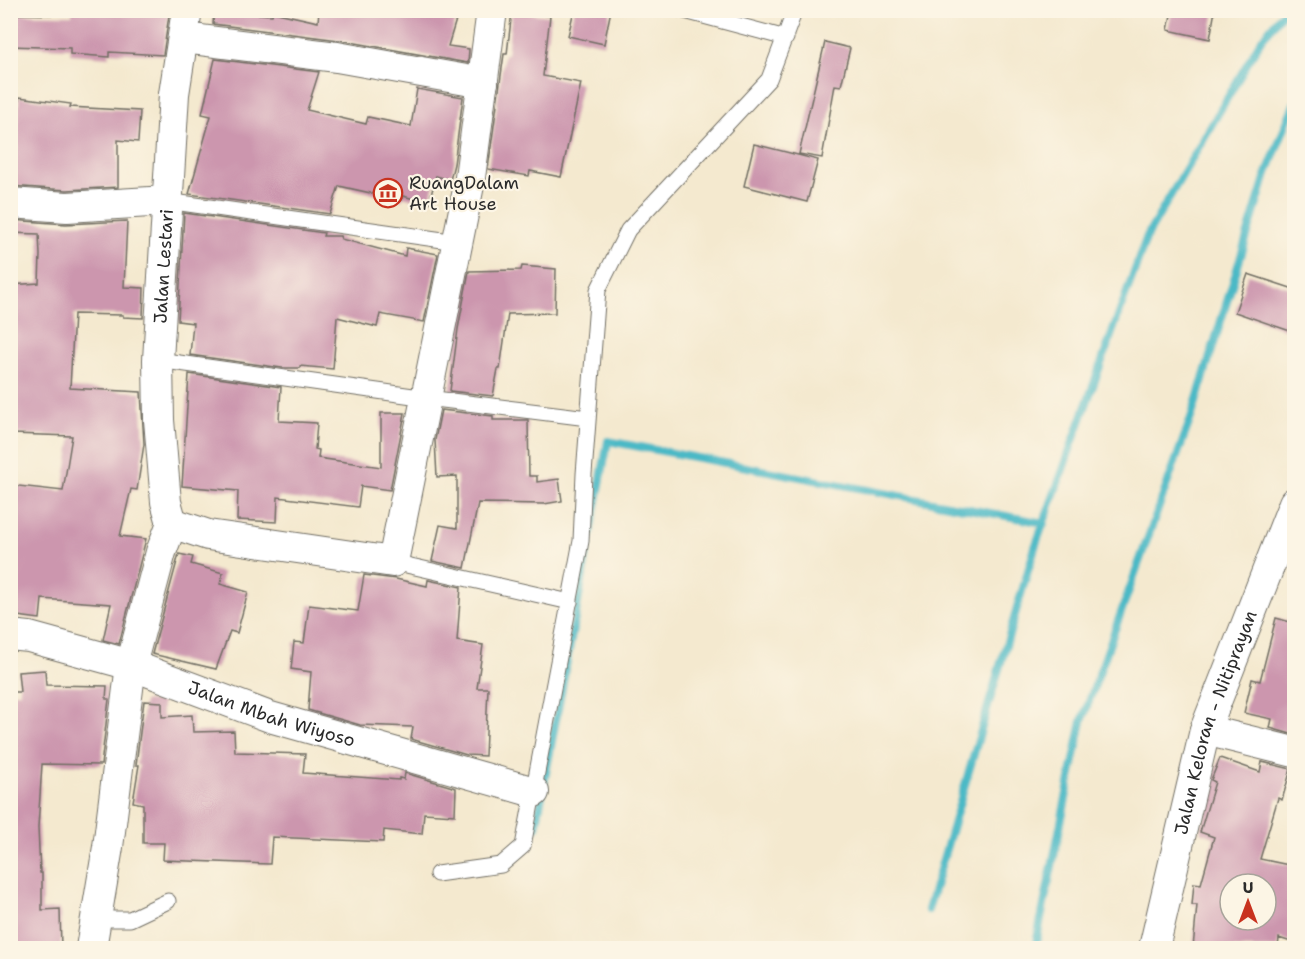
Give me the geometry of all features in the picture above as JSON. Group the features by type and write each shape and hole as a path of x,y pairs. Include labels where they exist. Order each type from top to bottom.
{"street":[{"path":"91,948 97,920 131,665 161,552 172,523 208,535 393,562 469,185 492,10"},
{"path":"185,24 337,57 483,83"},
{"name":"Jalan Lestari","path":"172,523 166,502 159,420 158,360 174,94 185,24"},
{"path":"10,203 67,207 167,201"},
{"name":"Jalan Keloran - Nitiprayan","path":"1154,948 1204,730 1287,543 1294,503"},
{"name":"Jalan Mbah Wiyoso","path":"10,635 29,637 131,665 270,717 534,792"},
{"path":"1204,730 1294,752"}],"lane":[{"path":"681,10 786,38"},
{"path":"437,874 501,865 523,846 581,541 598,290 628,230 769,79 795,10"},
{"path":"167,201 457,242"},
{"path":"158,360 588,418"},
{"path":"393,562 570,602"},
{"path":"97,920 130,919 168,901"}],"building":[{"path":"72,10 124,10 169,15 163,55 109,52 109,57 70,54 70,48 10,46 10,14 72,15"},
{"path":"319,10 459,10 448,46 469,49 468,63 339,40 213,24 214,11 272,15 273,12 318,22"},
{"path":"574,10 611,10 604,44 568,36"},
{"path":"1172,10 1215,10 1210,39 1168,30"},
{"path":"512,11 550,16 543,76 581,83 561,177 530,171 529,176 488,169"},
{"path":"825,42 850,48 841,86 835,85 822,158 799,154"},
{"path":"215,59 319,72 307,110 366,124 368,117 411,126 417,89 463,97 450,180 436,176 429,203 403,196 402,200 339,186 330,214 189,194 211,116 202,114"},
{"path":"19,97 71,104 70,107 140,111 138,142 118,140 118,187 67,190 10,186 10,150 17,151"},
{"path":"754,144 818,160 807,202 744,186"},
{"path":"184,213 324,233 323,236 340,236 341,239 405,256 406,248 438,254 424,322 380,314 377,327 337,317 333,369 300,366 300,368 282,368 190,355 193,323 178,321"},
{"path":"10,220 66,224 127,221 124,287 144,288 143,318 123,317 123,315 74,314 70,388 141,392 144,444 137,490 131,489 120,536 146,539 119,644 103,640 111,604 42,599 40,619 10,615 10,485 63,491 72,436 12,434 14,383 10,382 10,285 39,283 40,255 39,234 10,233"},
{"path":"522,266 556,269 555,313 508,314 500,369 498,369 493,396 450,391 469,271 521,270"},
{"path":"1248,274 1294,289 1294,319 1290,331 1235,312"},
{"path":"189,374 281,387 279,421 317,423 315,449 319,450 318,458 381,467 381,413 405,413 390,490 361,486 358,507 278,497 277,522 237,520 238,491 182,486"},
{"path":"441,410 493,416 493,420 528,420 529,476 537,476 537,482 559,479 562,501 544,504 478,503 465,568 432,561 440,525 457,528 457,476 437,477 435,440"},
{"path":"179,554 193,557 191,564 223,573 220,584 248,592 237,633 230,631 216,669 152,654"},
{"path":"364,575 427,586 428,580 461,587 457,641 483,645 477,688 488,688 485,756 467,755 411,739 413,727 360,725 308,710 311,672 291,669 294,642 304,643 309,605 358,611"},
{"path":"1276,618 1294,623 1294,723 1291,734 1270,728 1272,719 1244,713 1252,679 1260,681"},
{"path":"45,670 46,685 107,686 106,699 109,699 101,765 42,764 38,827 42,910 60,909 61,948 10,948 10,783 14,783 15,734 12,734 13,692 20,692 18,672"},
{"path":"144,701 162,702 162,717 192,715 193,732 234,731 235,752 305,754 303,773 399,780 399,778 404,779 405,773 456,788 455,815 424,813 422,834 384,830 383,842 272,837 270,864 163,860 164,843 143,843 143,804 133,802 139,765 136,765"},
{"path":"1220,758 1260,772 1262,762 1291,769 1282,800 1278,798 1260,859 1294,866 1294,943 1279,938 1278,948 1193,948 1197,905 1192,905 1194,883 1201,884 1214,837 1200,832 1215,782 1211,780"}],"waterway":[{"path":"928,910 1035,547 1147,236 1261,40 1285,10"},
{"path":"1035,948 1082,721 1192,415 1265,178 1294,104"},
{"path":"536,827 608,441 1044,523"}],"place":[{"name":"RuangDalam Art House","path":"388,193"}]}
